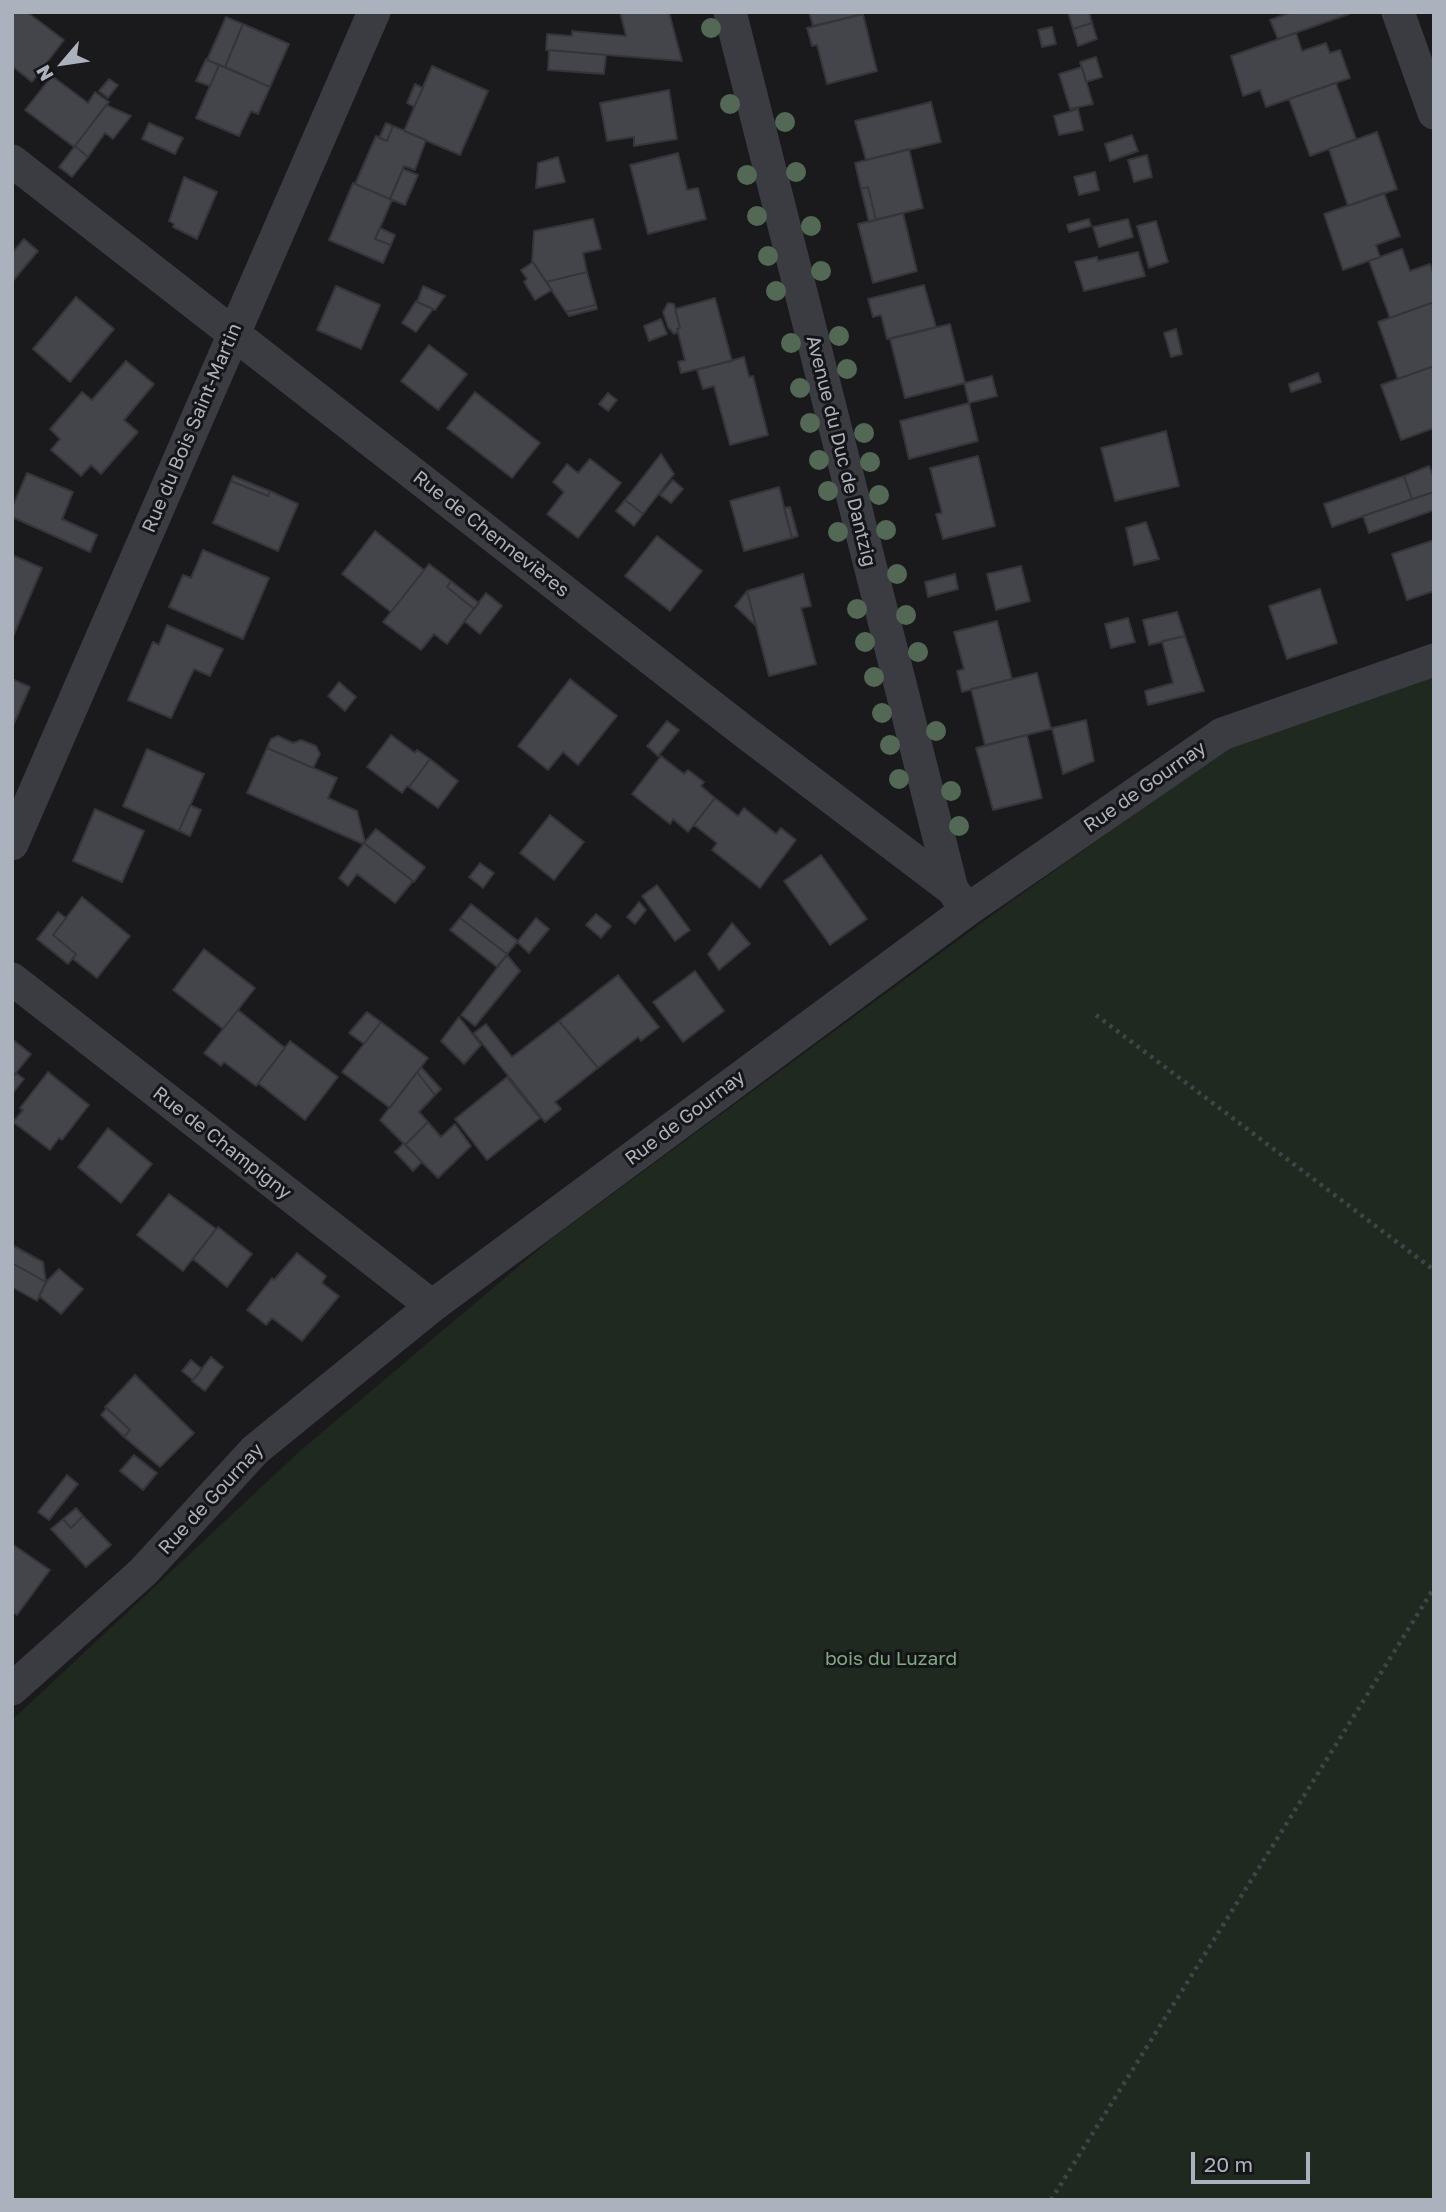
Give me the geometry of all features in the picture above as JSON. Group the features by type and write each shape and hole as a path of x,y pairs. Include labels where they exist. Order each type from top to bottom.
{"street":[{"name":"Rue du Bois Saint-Martin","path":"12,844 374,12"},
{"name":"Avenue du Duc de Dantzig","path":"730,12 959,899"},
{"path":"1398,12 1434,113"},
{"name":"Rue de Chennevières","path":"12,161 959,899"},
{"name":"Rue de Gournay","path":"12,1689 143,1572 254,1450 432,1306 959,899 1222,734 1434,660"},
{"name":"Rue de Champigny","path":"12,979 432,1306"}],"path":[{"path":"1096,1015 1434,1270"},
{"path":"1051,2200 1434,1588"}],"green space":[{"name":"bois du Luzard","path":"1434,674 1434,2200 12,2200 12,1720 300,1451 551,1239 1006,905 1237,742"}],"building":[{"path":"12,12 27,12 64,40 32,82 12,66"},
{"path":"620,12 669,12 682,61 546,50 547,34 572,36 572,31 626,36"},
{"path":"809,12 862,12 863,14 813,26"},
{"path":"1068,12 1089,12 1092,23 1073,29"},
{"path":"1292,12 1349,14 1278,39 1270,20"},
{"path":"863,14 877,71 827,84 817,45 812,46 807,28"},
{"path":"226,17 243,24 225,67 207,60"},
{"path":"1092,23 1097,39 1078,46 1073,29"},
{"path":"243,24 289,44 270,87 225,67"},
{"path":"1052,27 1056,44 1042,47 1038,30"},
{"path":"1296,33 1302,51 1326,43 1330,53 1340,50 1350,78 1266,107 1260,90 1243,96 1231,56"},
{"path":"549,50 606,55 604,74 548,70"},
{"path":"1096,57 1102,77 1086,82 1080,62"},
{"path":"206,59 219,65 210,86 196,81"},
{"path":"219,65 270,87 258,114 251,111 239,136 196,118"},
{"path":"432,66 488,91 460,155 404,131"},
{"path":"1082,67 1093,104 1070,109 1059,74"},
{"path":"52,76 88,103 95,92 109,102 74,147 25,110"},
{"path":"109,79 118,85 108,98 99,91"},
{"path":"1336,83 1356,139 1310,156 1289,99"},
{"path":"415,84 423,88 414,107 407,103"},
{"path":"669,90 677,139 634,146 634,137 607,141 600,103"},
{"path":"931,102 941,142 866,160 855,121"},
{"path":"106,105 131,116 113,139 105,133 88,157 75,146"},
{"path":"1078,109 1083,130 1059,135 1054,116"},
{"path":"149,123 183,138 175,154 142,139"},
{"path":"386,123 393,126 387,141 379,138"},
{"path":"393,126 426,140 415,170 404,166 390,199 355,184 376,136 387,141"},
{"path":"1377,132 1397,189 1348,206 1329,149"},
{"path":"1132,135 1138,151 1110,161 1105,144"},
{"path":"75,146 88,157 72,177 59,167"},
{"path":"909,149 923,208 876,220 868,187 861,189 855,163"},
{"path":"678,153 687,190 698,188 706,219 648,234 630,165"},
{"path":"1147,155 1152,177 1134,182 1128,160"},
{"path":"558,157 565,182 536,188 538,163"},
{"path":"403,169 418,175 405,205 390,199"},
{"path":"1095,172 1099,190 1079,195 1074,177"},
{"path":"184,177 217,192 197,239 173,227 174,224 169,221"},
{"path":"353,183 392,200 375,239 391,245 383,263 329,240"},
{"path":"868,187 876,220 869,222 861,189"},
{"path":"1384,193 1400,236 1376,245 1380,257 1343,270 1324,214"},
{"path":"903,213 917,271 873,283 858,224"},
{"path":"593,219 601,249 583,253 587,272 546,282 532,261 534,231"},
{"path":"1089,219 1091,226 1069,232 1067,225"},
{"path":"1128,219 1133,237 1099,247 1093,227"},
{"path":"1156,221 1168,262 1149,268 1137,226"},
{"path":"380,228 395,235 391,245 375,239"},
{"path":"24,239 38,251 12,282 12,253"},
{"path":"1402,249 1410,271 1430,264 1434,275 1434,302 1390,318 1369,261"},
{"path":"1138,252 1145,276 1084,291 1075,262 1097,257 1098,261"},
{"path":"533,262 552,290 535,300 524,282 527,279 521,270"},
{"path":"587,272 596,305 566,312 546,282"},
{"path":"924,285 936,327 887,339 881,315 873,317 868,299"},
{"path":"336,286 380,305 361,349 317,330"},
{"path":"423,286 445,296 435,310 417,302"},
{"path":"76,297 114,329 70,382 33,349"},
{"path":"715,298 732,361 681,373 678,362 685,360 675,309"},
{"path":"416,301 433,309 416,332 402,323"},
{"path":"1434,302 1434,366 1398,379 1378,322"},
{"path":"668,303 674,304 680,328 674,334 668,327 663,312"},
{"path":"596,305 597,309 569,316 566,312"},
{"path":"661,319 667,334 649,341 644,326"},
{"path":"950,324 965,383 905,398 890,339"},
{"path":"1176,329 1182,354 1171,357 1164,333"},
{"path":"429,345 467,374 438,410 401,381"},
{"path":"744,357 749,377 753,376 768,435 730,445 714,386 703,389 697,370"},
{"path":"126,361 154,384 124,420 138,432 101,474 91,465 81,476 51,450 60,439 50,429 82,392 92,400"},
{"path":"1434,366 1434,428 1401,440 1381,385"},
{"path":"1318,373 1321,382 1291,392 1289,384"},
{"path":"992,376 997,396 969,403 964,383"},
{"path":"475,392 540,443 512,478 447,428"},
{"path":"608,393 617,400 608,411 599,404"},
{"path":"969,403 978,441 909,459 900,421"},
{"path":"1166,431 1179,486 1115,501 1101,448"},
{"path":"661,454 674,474 643,514 625,500"},
{"path":"978,456 995,526 943,539 936,514 942,513 930,468"},
{"path":"590,459 621,483 578,538 547,514 564,492 553,482 567,464 578,473"},
{"path":"1429,466 1434,478 1434,492 1412,499 1404,476"},
{"path":"27,473 73,492 62,519 97,535 90,552 12,517 12,508"},
{"path":"233,476 270,491 268,496 231,481"},
{"path":"1404,476 1412,499 1332,527 1324,504"},
{"path":"673,480 683,489 671,503 660,495"},
{"path":"231,481 268,496 270,491 298,504 278,551 213,523"},
{"path":"779,487 792,538 744,551 730,501"},
{"path":"1434,492 1434,510 1369,533 1363,516"},
{"path":"625,500 643,514 634,526 616,511"},
{"path":"790,507 798,536 792,538 784,508"},
{"path":"1146,522 1159,559 1134,565 1126,528"},
{"path":"375,531 424,570 391,612 342,574"},
{"path":"657,536 702,571 670,611 625,576"},
{"path":"1434,540 1434,591 1407,600 1392,554"},
{"path":"203,550 269,578 243,639 169,607 183,575 191,578"},
{"path":"12,555 42,568 12,639"},
{"path":"429,564 451,581 447,587 474,609 447,644 434,634 421,650 383,622"},
{"path":"1021,566 1030,601 996,610 987,574"},
{"path":"803,574 811,606 801,608 816,664 769,676 747,591"},
{"path":"955,574 958,589 928,597 925,582"},
{"path":"451,581 479,603 474,609 447,587"},
{"path":"1320,589 1337,643 1287,659 1269,606"},
{"path":"747,591 756,626 735,606"},
{"path":"486,593 502,606 480,634 464,621"},
{"path":"1177,612 1185,636 1149,645 1143,620"},
{"path":"1128,618 1135,642 1111,648 1105,624"},
{"path":"997,621 1012,679 962,692 957,671 964,669 954,632"},
{"path":"167,625 223,649 210,676 194,669 171,718 128,700 153,642 159,645"},
{"path":"1185,636 1204,691 1148,705 1145,691 1173,683 1162,641"},
{"path":"1037,673 1051,729 985,745 971,689"},
{"path":"12,679 30,687 12,728"},
{"path":"570,679 617,716 578,765 563,752 548,770 518,746"},
{"path":"339,682 356,697 345,711 328,696"},
{"path":"1086,720 1094,761 1063,774 1052,728"},
{"path":"667,721 679,730 658,756 647,746"},
{"path":"391,735 415,753 417,750 430,759 402,793 367,767"},
{"path":"1027,735 1042,798 993,810 976,748"},
{"path":"278,736 293,743 301,740 316,746 320,754 313,768 267,748 271,739"},
{"path":"267,748 337,778 328,798 357,811 365,842 363,844 247,793"},
{"path":"147,749 204,774 179,831 123,806"},
{"path":"661,756 684,774 688,770 704,782 701,786 715,798 688,832 673,819 670,824 632,794"},
{"path":"430,759 458,781 438,808 409,787"},
{"path":"715,798 738,816 744,808 776,834 781,828 796,840 760,888 712,850 717,843 694,825"},
{"path":"190,805 201,810 190,836 179,831"},
{"path":"95,809 144,831 122,882 73,861"},
{"path":"550,815 584,842 554,880 520,853"},
{"path":"376,829 425,867 414,882 364,843"},
{"path":"364,843 413,881 395,903 357,874 348,886 339,878"},
{"path":"821,855 867,919 830,945 784,881"},
{"path":"480,863 494,873 483,888 469,877"},
{"path":"657,885 690,930 675,941 642,896"},
{"path":"82,897 130,936 97,978 73,959 76,954 53,935"},
{"path":"639,902 646,910 635,924 627,917"},
{"path":"471,904 518,941 507,954 460,918"},
{"path":"58,912 66,918 53,935 76,954 68,964 37,939"},
{"path":"596,914 611,926 601,938 586,925"},
{"path":"460,918 507,954 497,967 450,930"},
{"path":"536,918 549,929 529,953 517,942"},
{"path":"732,923 750,944 719,970 708,954"},
{"path":"204,949 255,988 223,1029 173,990"},
{"path":"507,955 520,971 475,1026 461,1015"},
{"path":"695,971 724,1011 683,1042 653,1002"},
{"path":"618,975 659,1027 641,1041 638,1037 598,1068 559,1021"},
{"path":"238,1010 285,1048 256,1086 224,1062 221,1066 204,1053"},
{"path":"367,1012 381,1022 364,1044 349,1033"},
{"path":"459,1017 481,1045 464,1064 441,1041"},
{"path":"559,1021 598,1068 555,1102 561,1109 545,1122 474,1033 486,1024 512,1057"},
{"path":"381,1022 428,1058 390,1108 342,1072"},
{"path":"12,1039 31,1054 12,1078"},
{"path":"290,1041 338,1077 305,1120 258,1083"},
{"path":"421,1067 441,1089 435,1095 417,1072"},
{"path":"48,1072 89,1105 62,1140 59,1138 50,1150 13,1122 23,1110 20,1108"},
{"path":"417,1072 435,1095 419,1112 428,1122 405,1145 380,1120"},
{"path":"16,1073 24,1079 12,1094 12,1078"},
{"path":"507,1077 540,1118 487,1160 455,1119"},
{"path":"428,1122 441,1137 455,1124 471,1146 438,1178 405,1145"},
{"path":"108,1128 152,1164 121,1203 78,1167"},
{"path":"404,1143 422,1162 413,1171 395,1152"},
{"path":"169,1194 216,1229 183,1271 137,1235"},
{"path":"218,1227 252,1254 227,1287 193,1259"},
{"path":"12,1245 43,1262 46,1282 12,1263"},
{"path":"297,1253 326,1276 322,1283 339,1296 302,1341 272,1318 266,1325 247,1310 272,1278 274,1280"},
{"path":"12,1263 46,1282 37,1301 12,1287"},
{"path":"59,1269 83,1289 61,1314 39,1296 46,1282"},
{"path":"211,1357 223,1367 205,1391 192,1381"},
{"path":"191,1360 202,1369 193,1380 182,1371"},
{"path":"135,1375 194,1433 160,1467 124,1437 130,1430 105,1407"},
{"path":"107,1408 130,1430 124,1437 101,1415"},
{"path":"134,1455 157,1473 143,1490 120,1471"},
{"path":"67,1475 78,1484 49,1520 38,1512"},
{"path":"76,1508 83,1516 71,1528 63,1519"},
{"path":"83,1516 111,1545 86,1567 51,1529 63,1519 71,1528"},
{"path":"12,1544 50,1570 17,1615 12,1612"}]}
